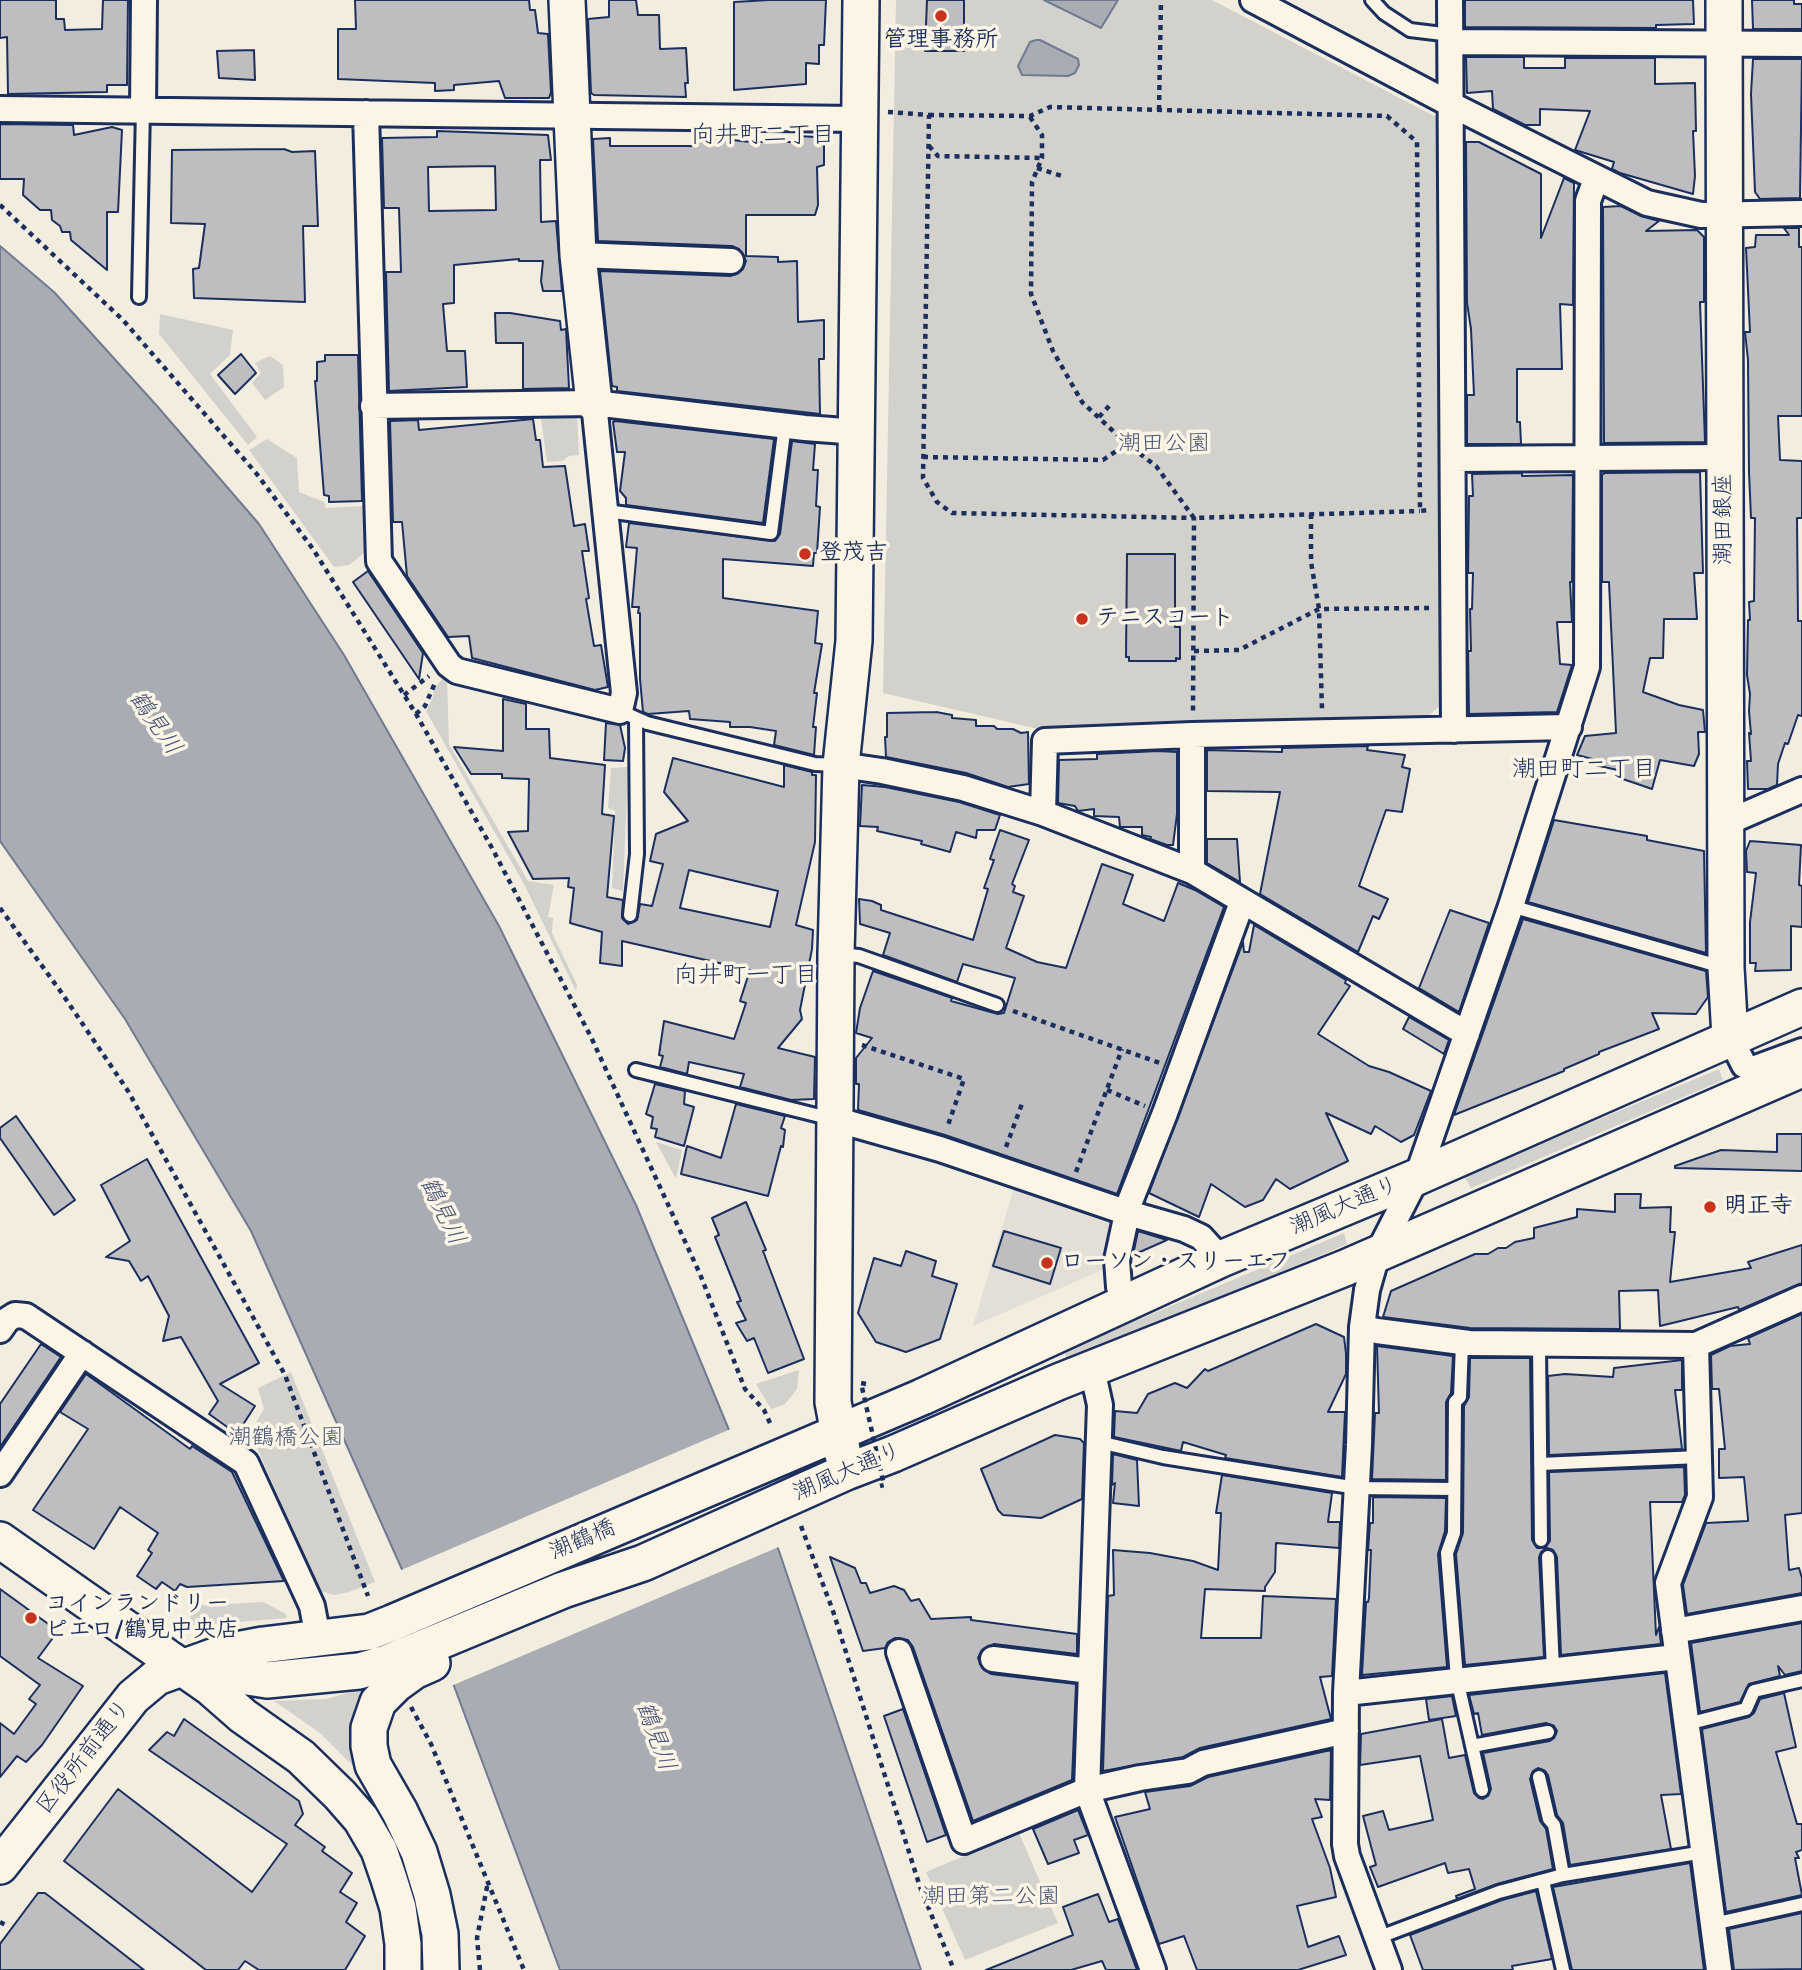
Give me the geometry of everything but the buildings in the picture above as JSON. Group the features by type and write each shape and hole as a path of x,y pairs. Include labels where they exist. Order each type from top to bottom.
{"street":[{"path":"144,0 144,110"},
{"path":"366,113 379,562 449,665 457,671 628,715 578,255 567,0"},
{"path":"846,1472 833,1402 834,1119 841,765 854,641 858,432 872,116 861,0"},
{"path":"1253,0 1452,105 1647,203 1682,212 1724,215 1802,213"},
{"path":"1450,0 1454,730"},
{"name":"潮田銀座","path":"1724,0 1726,968 1730,1037"},
{"path":"1451,38 1802,44"},
{"path":"0,109 570,116 872,116"},
{"path":"1389,1970 1347,1856 1346,1693 1362,1327 1367,1290 1377,1255 1417,1177 1511,906 1587,667 1588,201 1596,179"},
{"path":"578,255 731,261"},
{"path":"373,406 594,403 858,432"},
{"path":"1453,459 1725,457"},
{"path":"1044,813 1045,741 1569,727"},
{"path":"1192,735 1192,871"},
{"path":"841,765 963,788 1044,813 1192,871 1467,1034"},
{"path":"1726,822 1802,790"},
{"path":"1242,902 1165,1114 1129,1204 1117,1260 1119,1287 1125,1303 1159,1304 1344,1226 1353,1226 1364,1233 1373,1244 1377,1255"},
{"name":"潮風大通り","path":"774,1460 1009,1358 1221,1259 1417,1177 1802,1007"},
{"path":"1730,1037 1744,1065 1753,1069 1802,1051"},
{"path":"1730,1037 1744,1095"},
{"name":"潮風大通り","path":"792,1513 846,1472 1058,1382 1377,1255 1802,1069"},
{"path":"834,1119 940,1149 1128,1213 1184,1229 1201,1237 1221,1259"},
{"path":"1417,1177 1431,1193 1451,1202 1594,1141 1665,1128"},
{"path":"1362,1327 1462,1342 1696,1345 1802,1298"},
{"path":"0,1330 7,1320 15,1315 26,1316 246,1462 312,1606 318,1638"},
{"path":"1696,1345 1700,1497 1668,1583 1718,1970"},
{"path":"0,1474 82,1353"},
{"path":"1092,1369 1100,1405 1087,1790 1153,1970"},
{"path":"838,1432 856,1441 865,1441 994,1387 1029,1382 1058,1382"},
{"name":"潮鶴橋","path":"318,1638 369,1632 774,1460"},
{"name":"潮鶴橋","path":"410,1675 563,1590 792,1513"},
{"path":"0,1540 183,1667 243,1716 301,1757 340,1795 361,1819 379,1850 398,1908 403,1970"},
{"path":"1674,1631 1802,1608"},
{"name":"区役所前通り","path":"0,1866 133,1697 157,1677 226,1653 318,1638"},
{"path":"899,1652 964,1841 1087,1790 1188,1771 1203,1763 1346,1731"},
{"path":"1346,1693 1677,1657"},
{"path":"993,1659 1090,1671"},
{"path":"183,1667 267,1680 359,1671 410,1675"},
{"path":"410,1675 377,1702 369,1728 369,1746 373,1765 419,1852 440,1934 442,1970"},
{"path":"211,1688 265,1707 287,1722 334,1760 380,1817 407,1876 419,1926 423,1970"}],"lane":[{"path":"1372,0 1384,13 1410,30 1451,38"},
{"path":"139,297 144,110"},
{"path":"607,511 771,533 785,425"},
{"path":"630,915 637,854 628,715 815,764 841,765"},
{"path":"1511,906 1726,968"},
{"path":"836,954 859,956 997,1005"},
{"path":"636,1070 834,1119"},
{"path":"1462,1342 1460,1397 1455,1402 1454,1533 1447,1553 1457,1679 1482,1790"},
{"path":"1539,1344 1541,1540"},
{"path":"1098,1442 1163,1457 1357,1488 1454,1489"},
{"path":"1540,1464 1699,1457"},
{"path":"1548,1557 1553,1670"},
{"path":"1687,1724 1746,1709 1755,1691 1802,1680"},
{"path":"1472,1746 1548,1732"},
{"path":"1539,1777 1549,1819 1554,1825 1563,1875"},
{"path":"1377,1938 1499,1892 1563,1875 1704,1852"},
{"path":"1543,1881 1563,1970"},
{"path":"1713,1924 1802,1904"}],"path":[{"path":"1159,110 1161,0"},
{"path":"872,116 1030,117 1050,107 1387,116 1416,142 1420,511"},
{"path":"929,115 923,478 937,502 952,513 1194,518 1453,510"},
{"path":"1030,117 1042,135 1042,158 1032,182 1031,294 1053,351 1082,402 1156,466 1194,518 1192,735"},
{"path":"928,145 938,156 1042,158"},
{"path":"1037,168 1062,176"},
{"path":"0,205 123,320 256,473 313,549 416,714 492,848 591,1037 700,1274 745,1389 762,1406 770,1423"},
{"path":"1099,418 1110,405"},
{"path":"923,457 1103,460 1128,444"},
{"path":"1311,514 1311,562 1319,609 1323,732"},
{"path":"1194,651 1239,650 1319,609 1453,608"},
{"path":"416,714 425,705 439,677"},
{"path":"404,695 424,682"},
{"path":"0,908 128,1091 285,1375 368,1596"},
{"path":"997,1005 1180,1071"},
{"path":"859,1044 964,1079 940,1149"},
{"path":"1068,1192 1122,1049"},
{"path":"1107,1090 1165,1114"},
{"path":"998,1168 1023,1101"},
{"path":"866,1384 861,1383 884,1485 880,1486"},
{"path":"792,1513 833,1611 920,1887 954,1970"},
{"path":"410,1675 431,1744 524,1970"},
{"path":"480,1970 477,1938 488,1882"},
{"path":"0,1922 7,1926"}],"shaded area":[{"path":"1015,1184 1118,1218 1107,1268 973,1326"}],"green space":[{"name":"潮田公園","path":"896,0 1212,0 1438,118 1443,703 1428,716 1034,728 883,693"},
{"path":"160,314 233,330 230,355 210,374 257,437 248,445 159,334"},
{"path":"270,356 283,365 284,387 265,400 252,383 261,373 255,363"},
{"path":"577,416 579,455 569,456 562,461 547,462 541,419"},
{"path":"267,439 297,458 299,492 324,502 326,508 363,506 369,539 364,553 349,565 334,567 249,450"},
{"path":"444,677 447,680 449,744 528,881 554,885 548,917 553,918 552,933 577,985 576,991 525,886 426,711 434,689"},
{"path":"628,767 623,891 612,888 615,811 608,808 611,768"},
{"path":"1719,1069 1723,1080 1471,1188 1464,1176"},
{"path":"656,1142 682,1150 676,1179"},
{"path":"1344,1233 1347,1244 1068,1362 1064,1351"},
{"path":"799,1370 797,1389 785,1404 771,1409 756,1384"},
{"name":"潮鶴橋公園","path":"291,1372 375,1582 349,1592 334,1595 320,1591 250,1432 264,1409 258,1388"},
{"path":"263,1602 286,1614 287,1618 192,1626 189,1606"},
{"path":"366,1688 369,1693 368,1781 320,1733 274,1701 326,1699"},
{"name":"潮田第二公園","path":"1019,1833 1058,1923 965,1960 926,1872"}],"water":[{"path":"1044,0 1118,0 1101,28"},
{"path":"1036,40 1078,59 1079,65 1075,73 1068,76 1022,75 1018,66 1030,42"},
{"name":"鶴見川","path":"0,246 54,292 259,524 344,655 499,926 636,1205 779,1551 921,1970 560,1970 454,1686 251,1231 125,1019 0,841"}],"pier":[{"path":"733,1428 781,1546 451,1686 399,1571"}],"place":[{"name":"管理事務所","path":"941,16"},
{"name":"登茂吉","path":"805,554"},
{"name":"テニスコート","path":"1082,619"},
{"name":"明正寺","path":"1710,1207"},
{"name":"ローソン・スリーエフ","path":"1047,1263"},
{"name":"コインランドリー ピエロ/鶴見中央店","path":"31,1618"}],"district":[{"name":"向井町二丁目","path":"763,137"},
{"name":"潮田町二丁目","path":"1584,771"},
{"name":"向井町一丁目","path":"746,977"}]}
